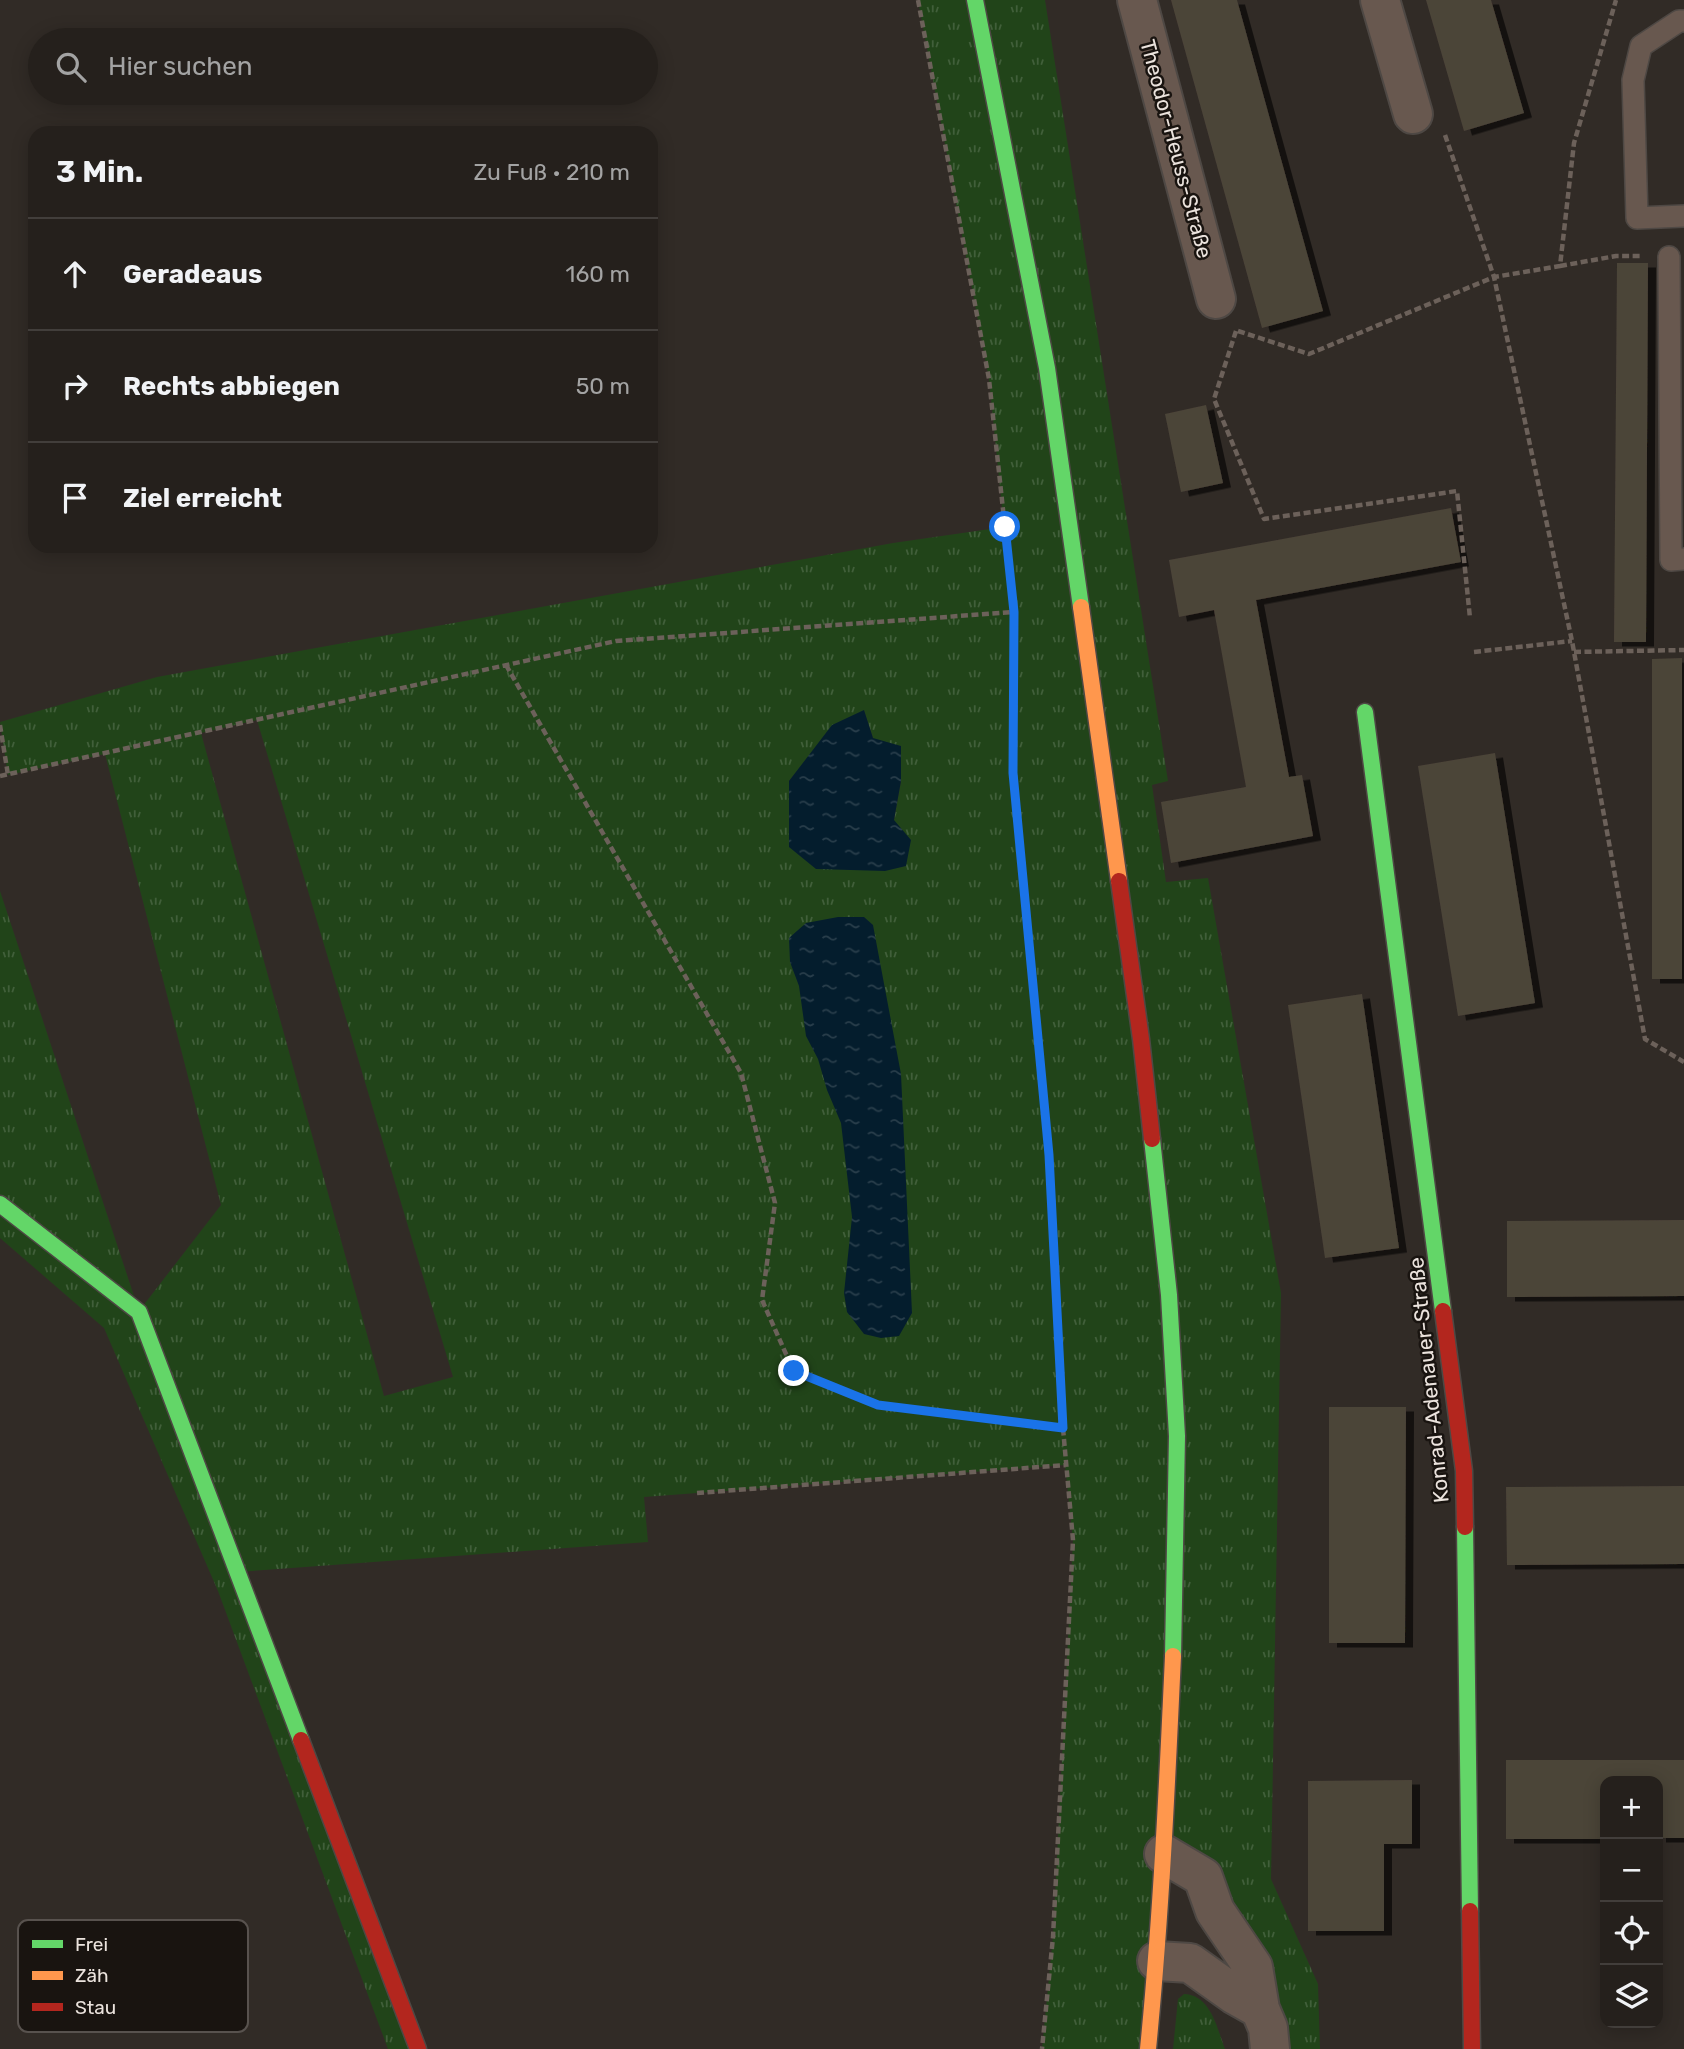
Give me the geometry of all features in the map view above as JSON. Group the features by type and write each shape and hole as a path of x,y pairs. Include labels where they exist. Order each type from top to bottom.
{"street":[{"path":"975,0 1047,368 1141,1039 1169,1295 1176,1463 1175,1609 1164,1854 1148,2049"},
{"name":"Theodor-Heuss-Straße","path":"1137,0 1216,299"},
{"path":"1380,0 1411,110"},
{"name":"Konrad-Adenauer-Straße","path":"1365,712 1464,1471 1472,2049"},
{"path":"0,1204 139,1312 418,2049"},
{"path":"1164,1854 1203,1877 1215,1911 1253,1967 1260,2009 1268,2028 1270,2049"},
{"path":"1157,1961 1190,1963 1260,2009"}],"lane":[{"path":"1684,21 1679,21 1641,46 1633,80 1637,218 1684,216"},
{"path":"1669,257 1671,559 1684,559"}],"path":[{"path":"918,0 989,379 1014,612 1013,773 1049,1155 1063,1428 1073,1540 1053,1937 1042,2049"},
{"path":"1560,266 1574,143 1616,0"},
{"path":"1411,110 1436,108 1494,278 1572,641 1645,1039 1684,1062"},
{"path":"1216,299 1236,330 1309,354 1494,278 1616,256 1669,257"},
{"path":"1236,330 1214,399 1264,519 1457,491 1470,618"},
{"path":"0,776 616,641 1014,612"},
{"path":"1474,652 1572,641"},
{"path":"1574,652 1684,650"},
{"path":"506,665 741,1073 775,1203 762,1300 794,1371 878,1405 1063,1428"},
{"path":"0,724 8,775"},
{"path":"698,1493 1066,1465"}],"green space":[{"path":"918,0 1045,0 1168,781 1152,785 1166,882 1208,878 1281,1293 1271,1879 1318,1984 1320,2049 1270,2049 1253,1967 1165,1855 1148,2049 1042,2049 1053,1937 1073,1540 1065,1465 644,1497 648,1542 238,1572 418,2049 388,2049 218,1591 104,1328 0,1238 0,891 139,1311 221,1205 105,754 8,775 0,722 157,677 893,543 1004,527 989,379","holes":["864,711 873,738 901,781 894,820 789,781 809,756","257,720 453,1377 384,1396 201,733"]},
{"path":"1184,1994 1201,2000 1207,2006 1225,2049 1173,2049 1178,1999"}],"water":[{"path":"864,710 873,738 901,746 901,781 894,820 911,840 906,866 885,871 816,869 789,847 789,781 832,725"},
{"path":"838,917 864,917 873,925 901,1074 912,1313 899,1336 881,1338 864,1334 847,1312 844,1293 852,1217 841,1123 818,1059 806,1036 799,986 790,962 789,938 806,923"}],"building":[{"path":"1171,0 1237,0 1323,311 1262,328"},
{"path":"1426,0 1491,0 1524,113 1464,131"},
{"path":"1617,263 1648,263 1646,642 1614,642"},
{"path":"1206,405 1223,483 1181,492 1165,414"},
{"path":"1451,508 1461,562 1256,600 1289,777 1302,775 1313,836 1171,863 1161,802 1246,787 1214,610 1179,617 1169,560"},
{"path":"1682,658 1682,979 1652,979 1652,659"},
{"path":"1495,753 1535,1003 1458,1016 1418,766"},
{"path":"1362,994 1399,1248 1325,1258 1288,1005"},
{"path":"1684,1220 1684,1296 1507,1297 1507,1221"},
{"path":"1329,1407 1406,1407 1405,1643 1329,1643"},
{"path":"1684,1486 1684,1564 1507,1565 1506,1487"},
{"path":"1506,1760 1684,1760 1684,1838 1663,1838 1663,1776 1600,1776 1600,1839 1506,1839"},
{"path":"1412,1780 1412,1844 1384,1844 1384,1931 1308,1931 1308,1781"}],"traffic: fast":[{"path":"975,0 1047,368 1081,607"},
{"path":"1365,712 1443,1311"},
{"path":"1152,1139 1169,1295 1177,1436 1173,1656"},
{"path":"0,1204 139,1312 301,1740"},
{"path":"1465,1527 1470,1911"}],"traffic: slow":[{"path":"1081,607 1119,881"},
{"path":"1148,2049 1160,1902 1173,1656"}],"traffic: jam":[{"path":"1119,881 1152,1139"},
{"path":"1443,1311 1464,1471 1465,1527"},
{"path":"301,1740 418,2049"},
{"path":"1470,1911 1472,2049"}],"route":[{"path":"794,1371 878,1405 1063,1428 1049,1155 1013,773 1014,612 1005,527"}]}
